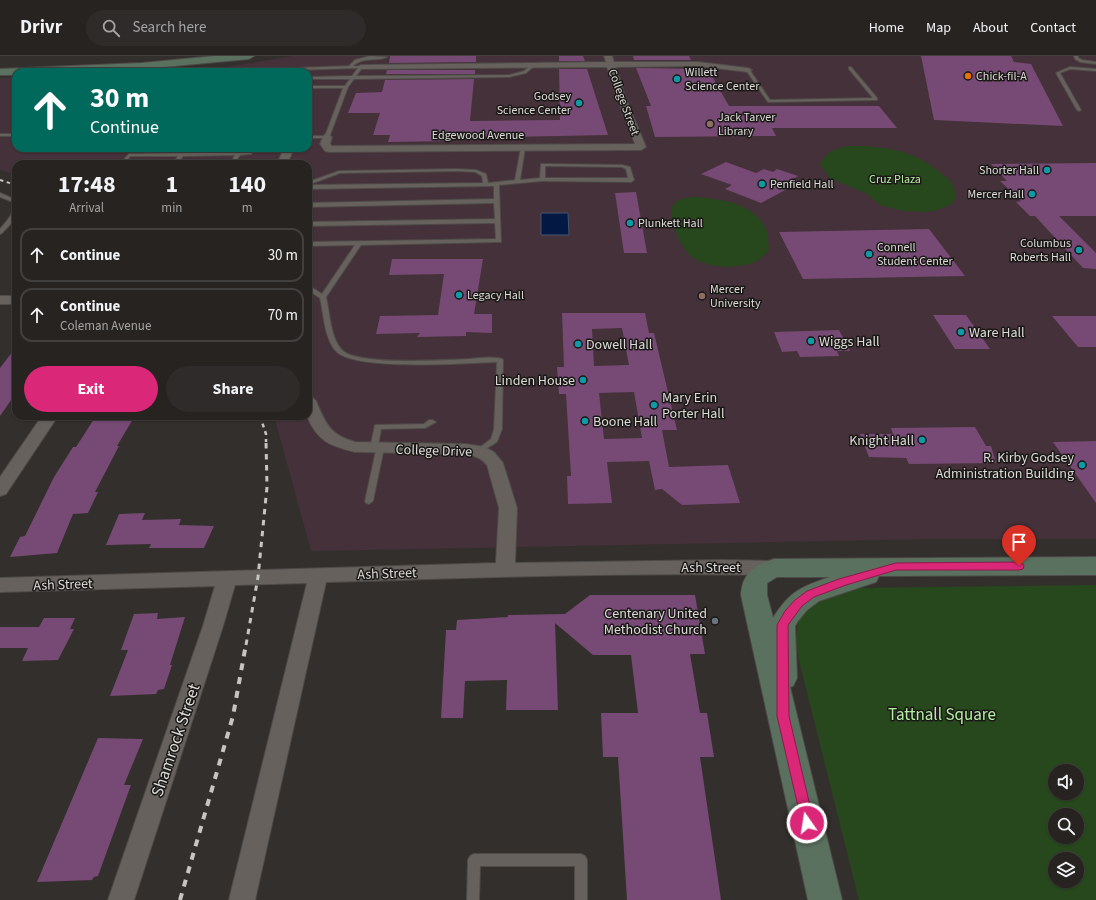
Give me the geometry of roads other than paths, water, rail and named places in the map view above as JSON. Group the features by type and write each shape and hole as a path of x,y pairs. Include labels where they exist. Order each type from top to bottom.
{"street":[{"path":"0,66 145,60 201,56"},
{"path":"107,68 134,67 249,56"},
{"name":"College Street","path":"608,56 621,97 641,147"},
{"path":"361,67 698,64 748,70"},
{"path":"0,72 12,72"},
{"name":"Edgewood Avenue","path":"327,137 325,144 329,149 641,147"},
{"path":"0,300 12,300"},
{"name":"College Drive","path":"312,410 326,437 339,443 355,447 377,448 450,448 478,451 488,456 495,463 508,508 505,570"},
{"path":"0,490 47,420"},
{"path":"783,716 782,625 789,614 798,603 810,594 896,566"},
{"path":"825,900 754,595 755,580 759,576 774,568 896,566 1096,566"},
{"name":"Ash Street","path":"0,586 505,570 722,567 774,568"},
{"path":"242,900 318,576"},
{"name":"Shamrock Street","path":"121,900 213,626 227,579"}],"lane":[{"path":"1076,56 1076,58 1080,61 1096,63"},
{"path":"350,68 353,62 362,58 385,57"},
{"path":"312,78 510,76 525,72 532,66"},
{"path":"296,68 361,67"},
{"path":"312,137 327,137 346,87 361,67"},
{"path":"748,70 770,101 876,99 850,68"},
{"path":"1079,110 1058,73 1070,68 1096,70"},
{"path":"312,87 346,87"},
{"path":"0,135 12,135"},
{"path":"517,182 523,148"},
{"path":"126,160 130,155 249,152"},
{"path":"234,160 238,153"},
{"path":"178,160 182,154"},
{"path":"312,187 496,184 542,179 631,180 628,168 622,166 552,165 543,165 542,179"},
{"path":"312,182 321,177 339,172 456,170 476,171 484,175 486,184"},
{"path":"312,244 499,241 496,184"},
{"path":"0,195 12,200"},
{"path":"312,205 497,201"},
{"path":"0,232 12,219"},
{"path":"312,224 498,221"},
{"path":"323,297 359,243"},
{"path":"312,290 323,297 334,344 342,354 356,360 391,362 500,360 498,429 494,440 478,451"},
{"path":"369,502 377,448 378,427 425,426 432,422"},
{"path":"473,900 474,860 580,860 581,900"}],"water":[{"path":"541,213 568,213 569,235 541,235"}],"railway":[{"path":"0,180 12,184"},
{"path":"261,420 266,434 266,441"},
{"path":"246,645 258,577 267,487 266,441"},
{"path":"180,900 233,716 246,644"}],"place":[{"name":"Chick-fil-A","path":"968,76"},
{"name":"Willett Science Center","path":"677,79"},
{"name":"Godsey Science Center","path":"579,103"},
{"name":"Jack Tarver Library","path":"710,124"},
{"name":"Shorter Hall","path":"1047,170"},
{"name":"Penfield Hall","path":"762,184"},
{"name":"Mercer Hall","path":"1032,194"},
{"name":"Plunkett Hall","path":"630,223"},
{"name":"Columbus Roberts Hall","path":"1079,250"},
{"name":"Connell Student Center","path":"869,254"},
{"name":"Legacy Hall","path":"459,295"},
{"name":"Mercer University","path":"702,296"},
{"name":"Ware Hall","path":"961,332"},
{"name":"Wiggs Hall","path":"811,341"},
{"name":"Dowell Hall","path":"578,344"},
{"name":"Linden House","path":"583,380"},
{"name":"Mary Erin Porter Hall","path":"654,405"},
{"name":"Boone Hall","path":"585,421"},
{"name":"Knight Hall","path":"922,440"},
{"name":"R. Kirby Godsey Administration Building","path":"1082,465"},
{"name":"Centenary United Methodist Church","path":"715,621"}],"park label":[{"name":"Cruz Plaza","path":"895,179"},
{"name":"Tattnall Square","path":"942,714"}]}
